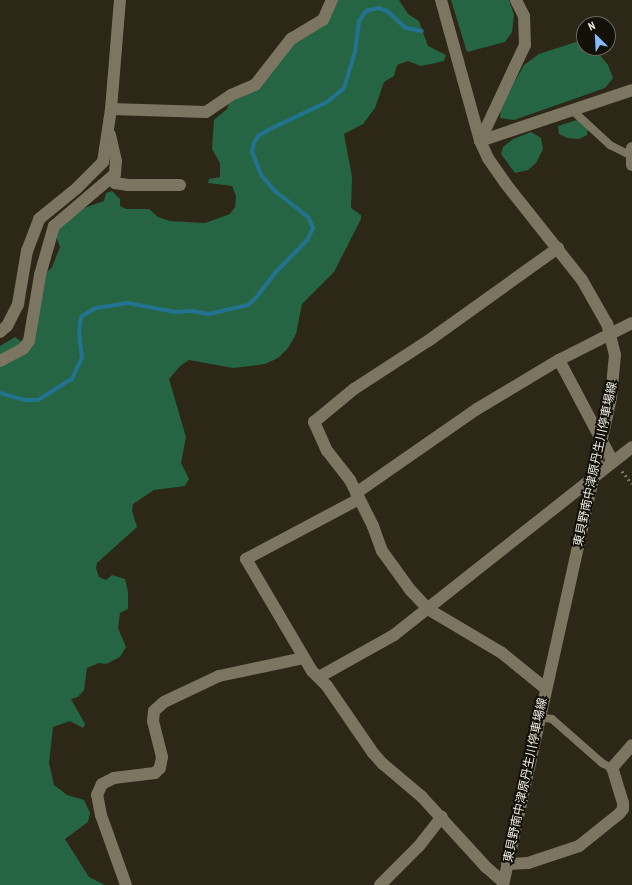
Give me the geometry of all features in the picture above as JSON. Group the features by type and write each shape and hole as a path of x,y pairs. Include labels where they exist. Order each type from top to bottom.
{"street":[{"path":"0,332 7,326 18,304 32,233 43,215 98,169 103,162 111,109 120,0"},
{"path":"111,109 206,112 231,95 255,86 291,39 323,20 332,0"},
{"name":"東貝野南中津原丹生川停車場線","path":"441,0 480,141 488,158 506,184 582,280 611,334 615,355 614,379 602,436 591,479 503,883"},
{"path":"480,141 524,46 525,21 520,2"},
{"path":"480,141 632,90"},
{"path":"0,361 23,349 29,341 40,275 54,226 111,179 115,174 116,161 108,130"},
{"path":"111,179 116,183 128,186 180,185"},
{"path":"545,688 502,653 428,609 382,551 378,535 358,496 327,451 314,422 354,389 428,341 558,248"},
{"path":"503,883 486,867 442,817 383,764 304,658 246,559 358,496 459,421 559,360 632,322"},
{"path":"559,360 602,436 613,462"},
{"path":"319,677 376,646 428,609 632,447"},
{"path":"126,885 101,815 98,795 102,784 114,778 155,773 160,768 162,757 153,720 154,711 164,702 219,676 304,658"},
{"path":"507,864 528,863 573,849 593,837 619,814 623,810 622,803 612,768 632,745"},
{"path":"380,885 419,846 442,817"}],"lane":[{"path":"572,110 610,145 631,156"},
{"path":"539,717 552,720 602,763 612,768"}],"path":[{"path":"613,462 632,484"}],"green space":[{"path":"336,0 399,0 408,14 419,21 428,46 446,55 444,61 421,66 408,61 397,65 394,76 384,82 375,108 363,124 344,134 352,177 351,208 361,215 361,219 334,272 302,304 296,334 288,348 278,358 265,364 233,368 189,360 180,366 169,379 186,437 181,463 189,479 185,486 154,490 133,504 132,511 137,527 97,563 96,568 99,577 106,580 112,575 125,579 128,592 128,609 120,613 118,628 126,647 120,657 106,664 99,663 87,668 84,690 78,697 71,699 85,724 83,728 70,721 53,727 49,763 54,785 67,795 84,800 90,813 88,822 65,839 89,877 105,885 0,885 0,366 17,358 46,273 52,267 60,247 55,234 58,228 84,208 104,201 106,193 112,191 120,199 120,206 126,209 149,209 158,217 170,221 205,223 230,214 235,207 236,196 232,186 208,183 209,179 220,177 220,163 212,149 214,120 227,109 231,99 285,51"},
{"path":"451,0 509,0 514,15 512,32 505,42 467,52"},
{"path":"576,42 576,56 601,56 608,65 613,78 605,88 514,120 500,118 501,106 524,65 539,54"},
{"path":"577,120 588,129 587,135 579,139 567,138 559,134 558,126"},
{"path":"531,132 541,138 543,149 536,163 528,170 515,173 501,154 503,147 513,139"},
{"path":"15,337 22,342 21,347 0,356 0,346"}],"waterway":[{"path":"0,393 25,400 38,400 72,379 82,358 79,335 82,316 96,308 128,303 175,312 192,311 209,314 248,305 254,300 275,273 308,239 313,228 308,217 275,191 261,175 252,151 258,136 327,102 344,88 355,51 359,21 366,11 379,8 387,11 406,28 422,31"}]}
